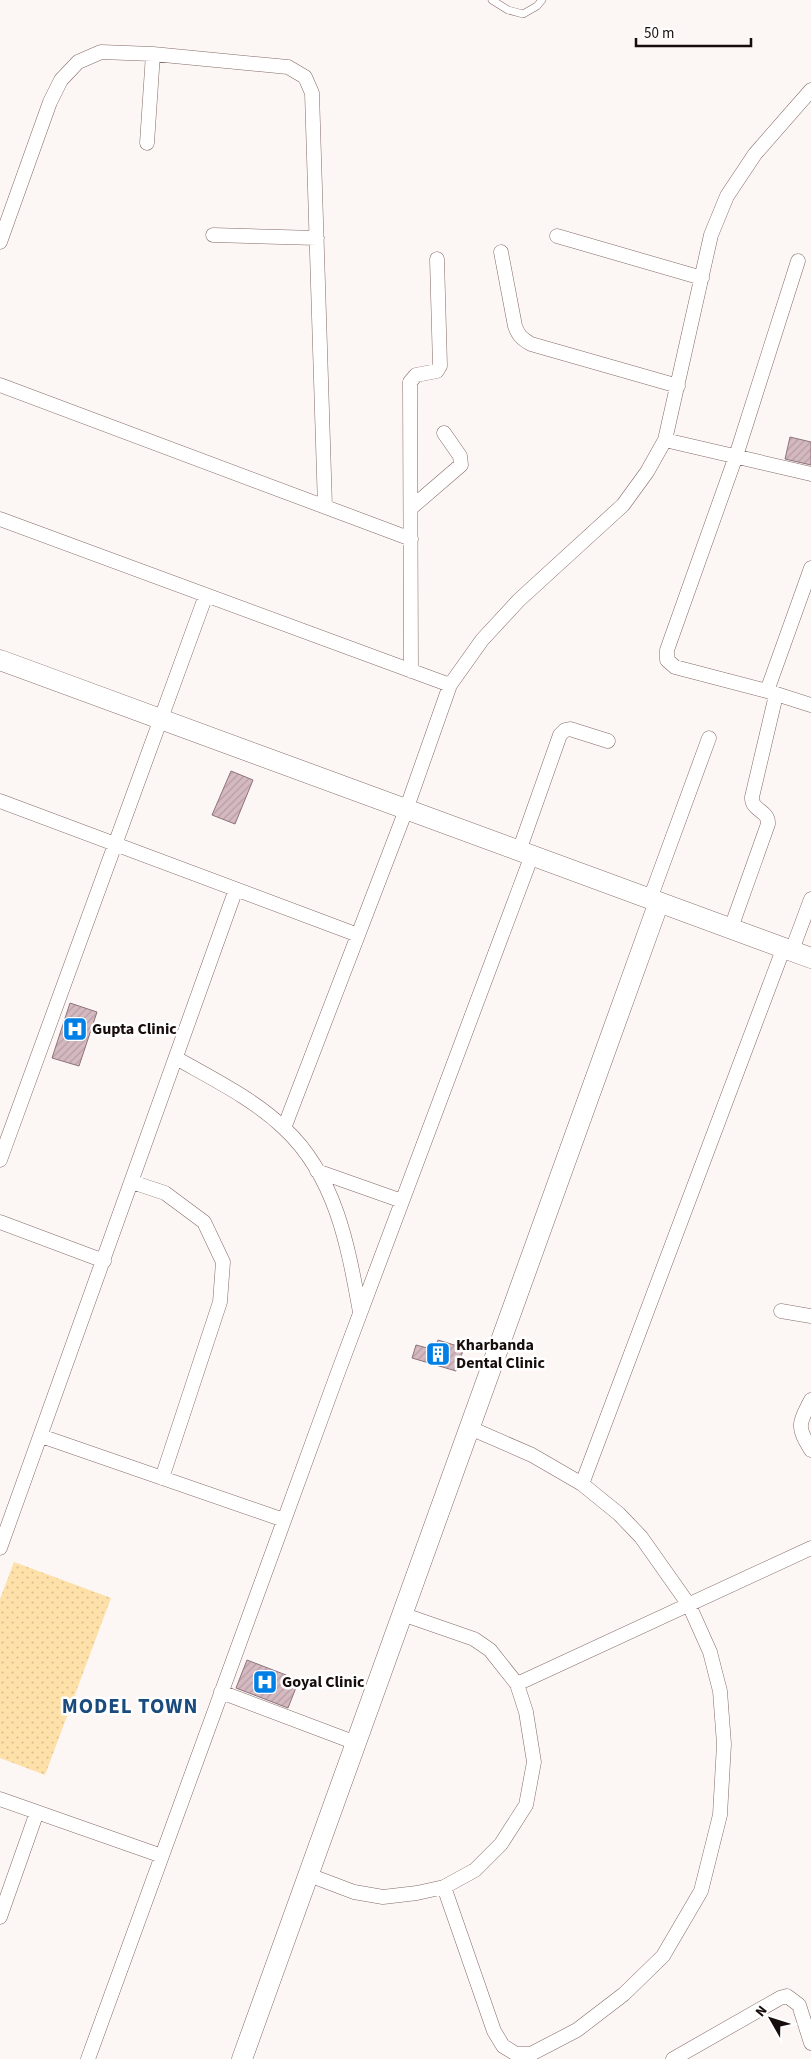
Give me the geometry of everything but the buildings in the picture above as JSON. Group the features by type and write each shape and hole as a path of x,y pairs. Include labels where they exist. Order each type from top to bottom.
{"street":[{"path":"0,242 50,102 61,80 78,62 101,52 153,54 288,67 305,77 312,93 325,507"},
{"path":"147,143 153,54"},
{"path":"284,1128 406,810 450,685 482,640 518,600 623,505 648,472 665,440 711,235 727,196 755,154 811,90"},
{"path":"213,234 317,238"},
{"path":"557,236 702,278"},
{"path":"501,252 515,326 517,333 523,340 531,344 678,386"},
{"path":"411,671 410,382 416,375 437,371 440,366 437,260"},
{"path":"798,261 736,456 666,650 667,660 675,667 811,705"},
{"path":"0,385 411,539"},
{"path":"411,508 461,465 460,456 444,433"},
{"path":"665,440 811,474"},
{"path":"0,519 450,685"},
{"path":"732,928 768,824 769,819 766,814 755,808 752,797 772,693 811,568"},
{"path":"0,1160 4,1137 115,844 206,595"},
{"path":"0,660 811,958"},
{"path":"88,2059 402,1201 525,853 560,735 564,730 570,729 608,740"},
{"path":"242,2059 470,1428 655,900 709,738"},
{"path":"0,801 358,935"},
{"path":"0,1548 236,889"},
{"path":"582,1484 788,949 811,899"},
{"path":"176,1058 246,1099 284,1128 308,1154 335,1206 348,1250 360,1313"},
{"path":"317,1171 402,1201"},
{"path":"132,1182 165,1193 204,1222 223,1262 220,1302 162,1478"},
{"path":"0,1222 104,1261"},
{"path":"781,1311 811,1316"},
{"path":"811,1400 803,1416 800,1428 802,1437 811,1450"},
{"path":"444,1887 494,2031 503,2046 516,2054 531,2054 577,2030 624,1994 663,1956 701,1891 720,1815 724,1744 720,1691 710,1652 689,1605 641,1537 619,1514 582,1484 532,1455 470,1428"},
{"path":"41,1436 284,1520"},
{"path":"517,1684 811,1548"},
{"path":"308,1875 354,1892 383,1897 417,1893 444,1887 475,1870 501,1844 526,1805 534,1762 526,1712 517,1684 490,1650 474,1639 402,1614"},
{"path":"221,1692 356,1743"},
{"path":"0,1799 162,1856"},
{"path":"0,1917 37,1812"},
{"path":"673,2059 738,2021 787,1996 799,2004 811,2043"}],"lane":[{"path":"492,0 508,10 523,14 537,6 542,0"}],"shaded area":[{"path":"14,1562 111,1598 45,1775 0,1758 0,1599"}],"place":[{"name":"Gupta Clinic","path":"75,1029"},
{"name":"Kharbanda Dental Clinic","path":"438,1354"},
{"name":"Goyal Clinic","path":"265,1682"}],"district":[{"name":"MODEL TOWN","path":"130,1706"}]}
